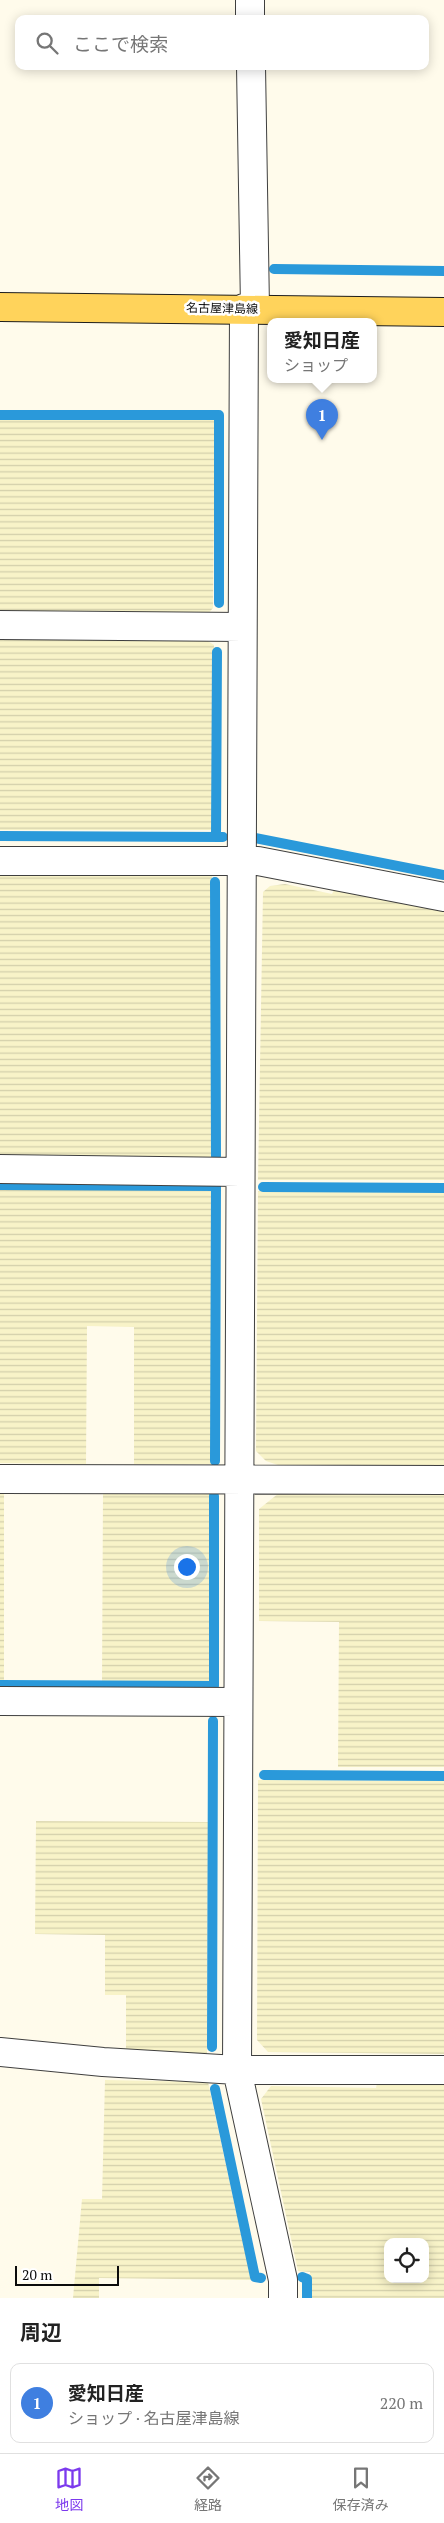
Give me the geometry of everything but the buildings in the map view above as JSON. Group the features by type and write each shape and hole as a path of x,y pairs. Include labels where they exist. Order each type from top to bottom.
{"main road":[{"name":"名古屋津島線","path":"0,307 249,308 444,312"}],"street":[{"path":"250,0 250,15"},
{"path":"251,70 249,308 242,627 237,2070 282,2280 283,2298"},
{"path":"0,626 242,627"},
{"path":"0,861 258,861 444,897"},
{"path":"0,1169 240,1172"},
{"path":"0,1479 444,1480"},
{"path":"0,1700 238,1702"},
{"path":"0,2052 103,2062 237,2070 444,2070"}],"shaded area":[{"path":"0,418 215,418 213,608 206,616 0,614"},
{"path":"0,637 203,638 214,645 213,830 0,830"},
{"path":"0,873 212,876 212,1159 0,1160"},
{"path":"285,884 332,894 335,888 444,909 444,1180 258,1180 263,892 270,886"},
{"path":"0,1188 211,1190 211,1464 134,1464 134,1327 87,1326 86,1464 0,1463"},
{"path":"258,1191 444,1191 444,1467 281,1466 266,1461 256,1451"},
{"path":"0,1489 4,1489 4,1680 0,1680"},
{"path":"103,1492 210,1492 210,1682 102,1682"},
{"path":"444,1492 444,1767 338,1767 339,1622 259,1621 259,1509 279,1493"},
{"path":"258,1780 444,1781 444,2054 268,2052 257,2040"},
{"path":"36,1821 208,1822 207,2054 126,2054 126,1995 105,1995 105,1935 35,1934"},
{"path":"105,2080 208,2082 251,2280 99,2278 99,2298 73,2298 82,2199 102,2199"},
{"path":"377,2083 444,2083 444,2298 311,2298 310,2272 298,2271 261,2099 271,2086 376,2088"}],"waterway":[{"path":"274,269 444,271"},
{"path":"0,415 219,415 219,603"},
{"path":"216,837 217,652"},
{"path":"0,836 223,837"},
{"path":"255,838 444,875"},
{"path":"215,882 216,1156"},
{"path":"0,1185 216,1186 215,1461"},
{"path":"263,1187 444,1188"},
{"path":"0,1685 214,1686 214,1496"},
{"path":"212,2047 213,1721"},
{"path":"264,1775 444,1776"},
{"path":"215,2089 255,2277 261,2278"},
{"path":"302,2277 307,2279 307,2298"}],"place":[{"name":"愛知日産","path":"322,440"}]}
